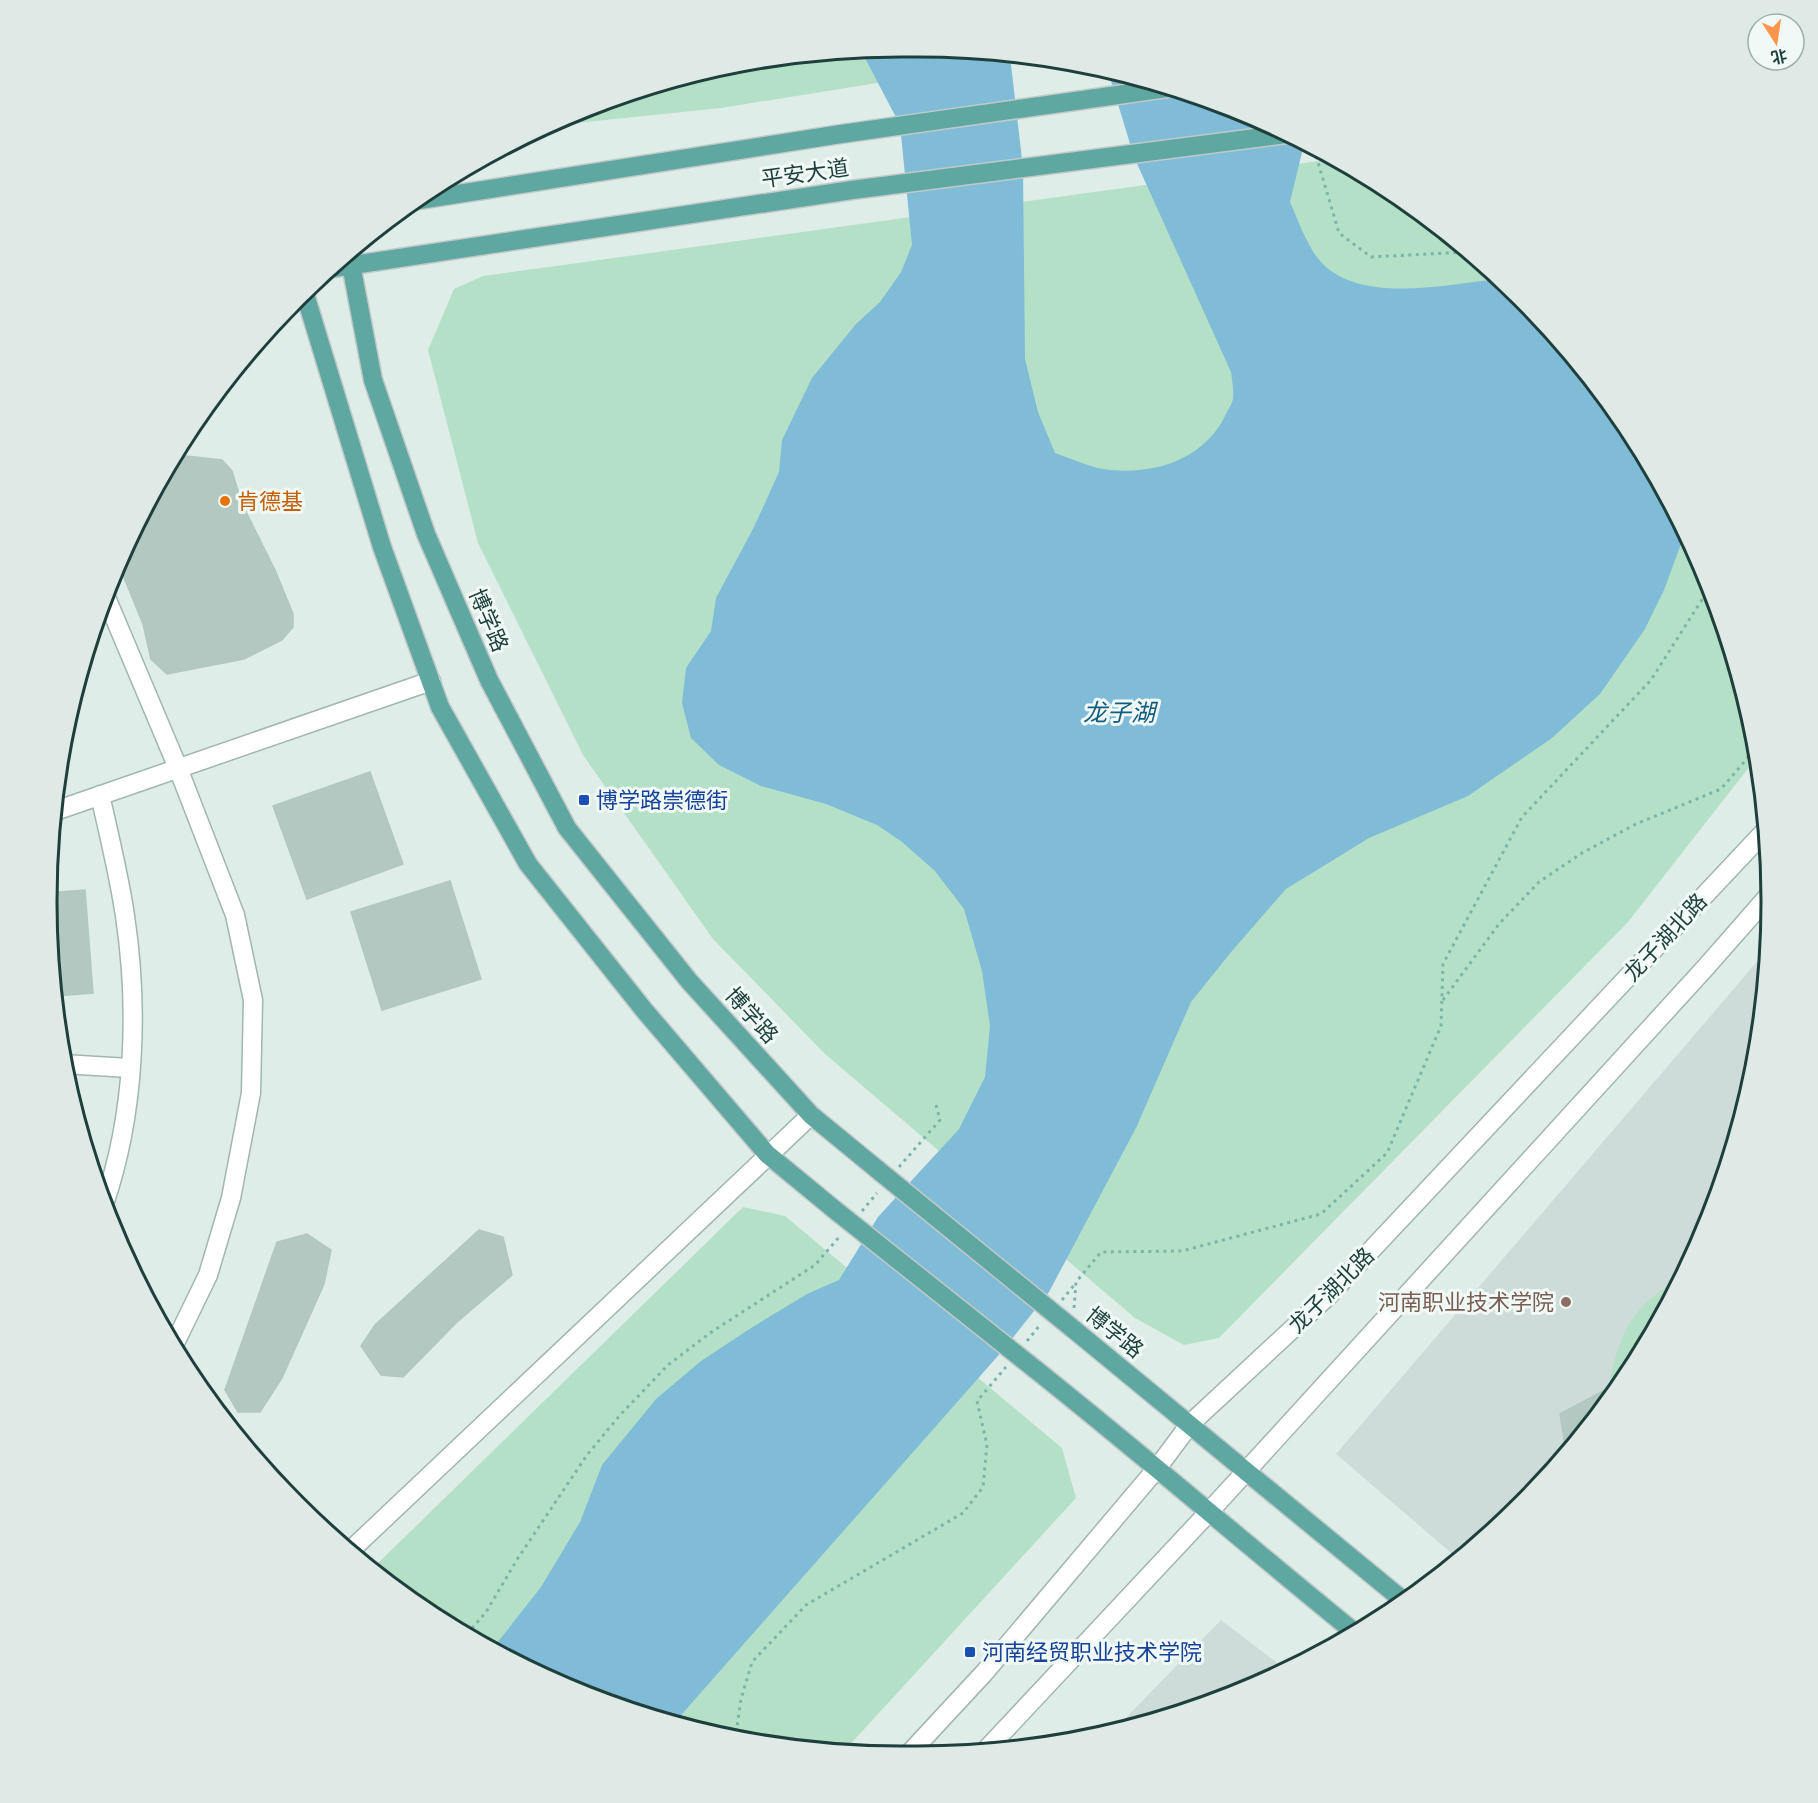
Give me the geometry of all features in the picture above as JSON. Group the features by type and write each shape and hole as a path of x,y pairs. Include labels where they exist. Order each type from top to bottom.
{"main road":[{"name":"平安大道","path":"434,198 841,134 1150,90"},
{"name":"平安大道","path":"352,261 852,190 1272,136"},
{"name":"博学路","path":"345,267 373,380 426,534 489,680 561,817 689,981 811,1115 885,1172 1397,1596"},
{"path":"307,301 382,546 440,707 528,864 644,1010 767,1155 1158,1467 1208,1513 1348,1627"}],"street":[{"path":"110,608 178,768 235,915 253,1000 251,1093 231,1198 208,1275 178,1337"},
{"path":"62,808 431,681"},
{"path":"100,795 125,916 131,977 129,1068 125,1117 108,1189"},
{"name":"龙子湖北路","path":"916,1746 984,1673 1158,1467 1190,1424 1329,1294 1758,838"},
{"path":"993,1742 1208,1513 1761,904"},
{"path":"73,1065 129,1068"},
{"path":"356,1545 811,1115"}],"path":[{"path":"1317,158 1339,233 1371,257 1456,253"},
{"path":"1061,1301 1101,1252 1182,1251 1321,1214 1388,1153 1441,1026 1443,964 1522,817 1651,680 1704,597"},
{"path":"1442,1001 1499,924 1539,882 1582,853 1636,824 1722,789 1748,757"},
{"path":"885,1172 940,1120 935,1101"},
{"path":"862,1211 877,1193"},
{"path":"472,1629 486,1612 518,1558 587,1455 621,1414 676,1359 710,1333 815,1265 846,1229"},
{"path":"1072,1328 1076,1282"},
{"path":"1023,1346 1046,1319"},
{"path":"736,1730 741,1699 752,1662 806,1605 963,1513 983,1486 987,1445 977,1401 1008,1365"}],"shaded area":[{"name":"河南职业技术学院","path":"1759,960 1754,1012 1745,1066 1716,1173 1697,1225 1648,1324 1619,1371 1551,1458 1514,1499 1452,1554 1336,1454"},
{"path":"1221,1620 1279,1664 1240,1682 1188,1701 1124,1720"}],"green space":[{"path":"902,57 1007,62 721,108 573,123 630,102 683,86 737,73 791,64"},
{"path":"1321,161 1386,199 1431,232 1514,304 1586,387 1619,432 1648,479 1697,578 1732,683 1750,766 1628,922 1219,1338 1184,1345 1135,1318 825,1054 713,939 583,755 478,543 428,350 454,289 483,276"},
{"path":"743,1207 785,1216 1062,1448 1076,1498 850,1744 791,1739 737,1730 630,1701 578,1682 479,1633 432,1604 378,1563"},
{"path":"1668,1286 1648,1324 1609,1384 1618,1347 1624,1334 1639,1310"}],"water":[{"name":"龙子湖","path":"902,57 1011,63 1023,168 1025,359 1038,412 1055,453 1103,469 1121,471 1157,467 1174,462 1203,444 1225,416 1233,399 1231,372 1134,157 1111,80 1188,102 1240,121 1302,151 1290,202 1312,250 1332,272 1353,282 1376,287 1428,287 1488,280 1514,304 1586,387 1619,432 1648,479 1681,544 1664,590 1645,629 1600,694 1552,738 1468,796 1369,838 1286,889 1232,951 1191,1002 1136,1128 1049,1292 1004,1349 680,1716 578,1682 497,1643 541,1587 580,1522 602,1465 656,1399 701,1361 751,1328 807,1294 839,1280 878,1217 959,1129 985,1077 990,1026 982,971 964,909 935,871 902,842 877,825 826,804 761,786 719,765 691,738 682,703 686,668 711,631 716,598 754,527 779,472 782,440 812,378 856,324 880,302 901,272 912,245 900,125 864,58"}],"building":[{"path":"184,456 222,460 232,471 242,504 275,570 293,614 293,627 282,640 244,659 167,674 151,659 143,624 123,574 144,528"},
{"path":"370,772 403,864 307,899 273,806"},
{"path":"450,881 481,979 382,1010 351,912"},
{"path":"85,890 93,993 62,995 57,892"},
{"path":"479,1230 503,1237 512,1275 457,1322 403,1377 381,1375 361,1346 375,1325"},
{"path":"307,1234 331,1250 324,1284 282,1378 260,1412 238,1412 225,1390 277,1242"},
{"path":"1605,1390 1565,1442 1560,1414"}],"place":[{"name":"肯德基","path":"225,501"},
{"name":"博学路崇德街","path":"584,800"},
{"name":"河南职业技术学院","path":"1566,1302"},
{"name":"河南经贸职业技术学院","path":"970,1652"}]}
